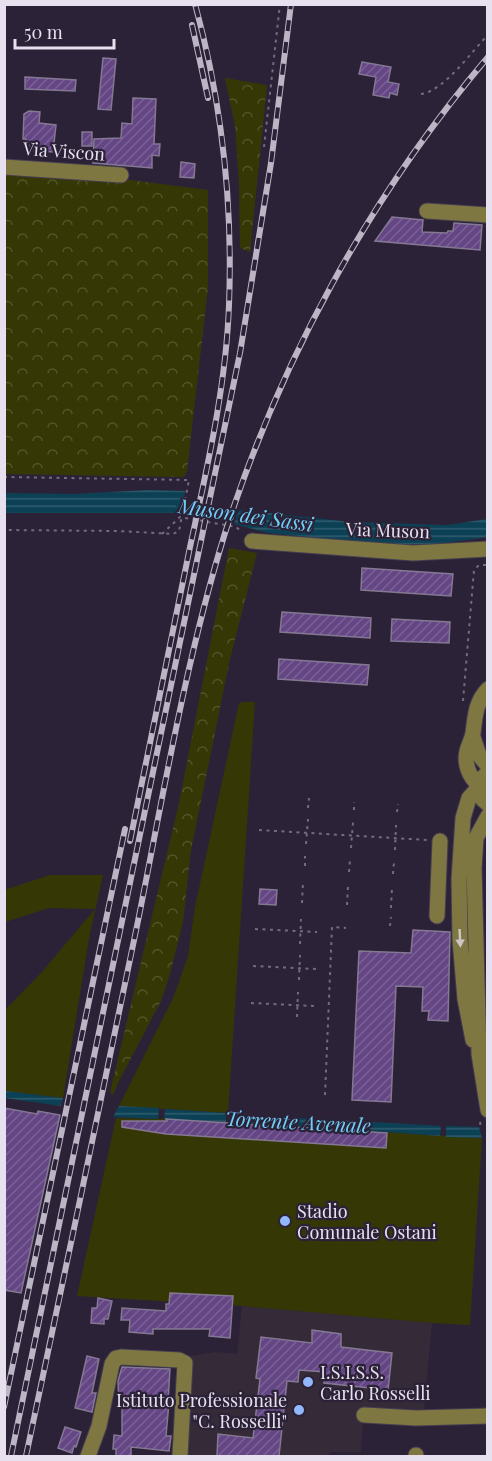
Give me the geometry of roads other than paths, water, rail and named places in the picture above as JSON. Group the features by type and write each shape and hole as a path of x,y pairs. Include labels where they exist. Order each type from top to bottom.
{"street":[{"name":"Via Viscon","path":"4,166 121,175"},
{"path":"428,211 488,215"},
{"name":"Via Muson","path":"252,541 413,553 488,549"},
{"path":"481,782 472,779 466,753 472,737 476,709 488,688"},
{"path":"472,737 479,755 488,766"},
{"path":"481,782 480,796 488,804"},
{"path":"476,986 460,940 459,879 463,818 470,798 481,782"},
{"path":"438,878 464,878 471,837 484,823"},
{"path":"484,823 475,845 474,911 478,1053 488,1110"},
{"path":"437,916 440,841"},
{"path":"459,879 466,884 468,902 474,911"},
{"path":"88,1456 99,1426 115,1359 121,1357 184,1362 186,1367 180,1456"},
{"path":"364,1415 416,1418 488,1416"}],"water":[{"path":"148,490 185,491 181,513 5,513 5,493 74,494"},
{"path":"239,510 351,522 447,525 487,519 488,537 438,544 386,545 269,533 234,524"},
{"path":"5,1091 63,1098 61,1106 5,1098"},
{"path":"119,1106 159,1108 158,1119 113,1117"},
{"path":"165,1109 226,1113 226,1122 164,1119"},
{"name":"Torrente Avenale","path":"230,1114 317,1119 317,1127 229,1122"},
{"path":"323,1119 441,1126 440,1136 321,1127"},
{"path":"446,1126 479,1127 482,1138 446,1137"}],"waterway":[{"name":"Muson dei Sassi","path":"178,505 242,517"}],"railway":[{"path":"130,841 209,457 220,397 227,336 230,267 224,153 212,78 195,4"},
{"path":"11,1456 240,353 271,163 291,4"},
{"path":"192,25 208,98"},
{"path":"26,1456 177,726 199,628 225,533 273,405 333,282 405,166 445,110 488,57"},
{"path":"4,1407 125,829"}],"place":[{"name":"Stadio Comunale Ostani","path":"285,1221"},
{"name":"I.S.I.S.S. Carlo Rosselli","path":"308,1382"},
{"name":"Istituto Professionale \"C. Rosselli\"","path":"299,1410"}]}
